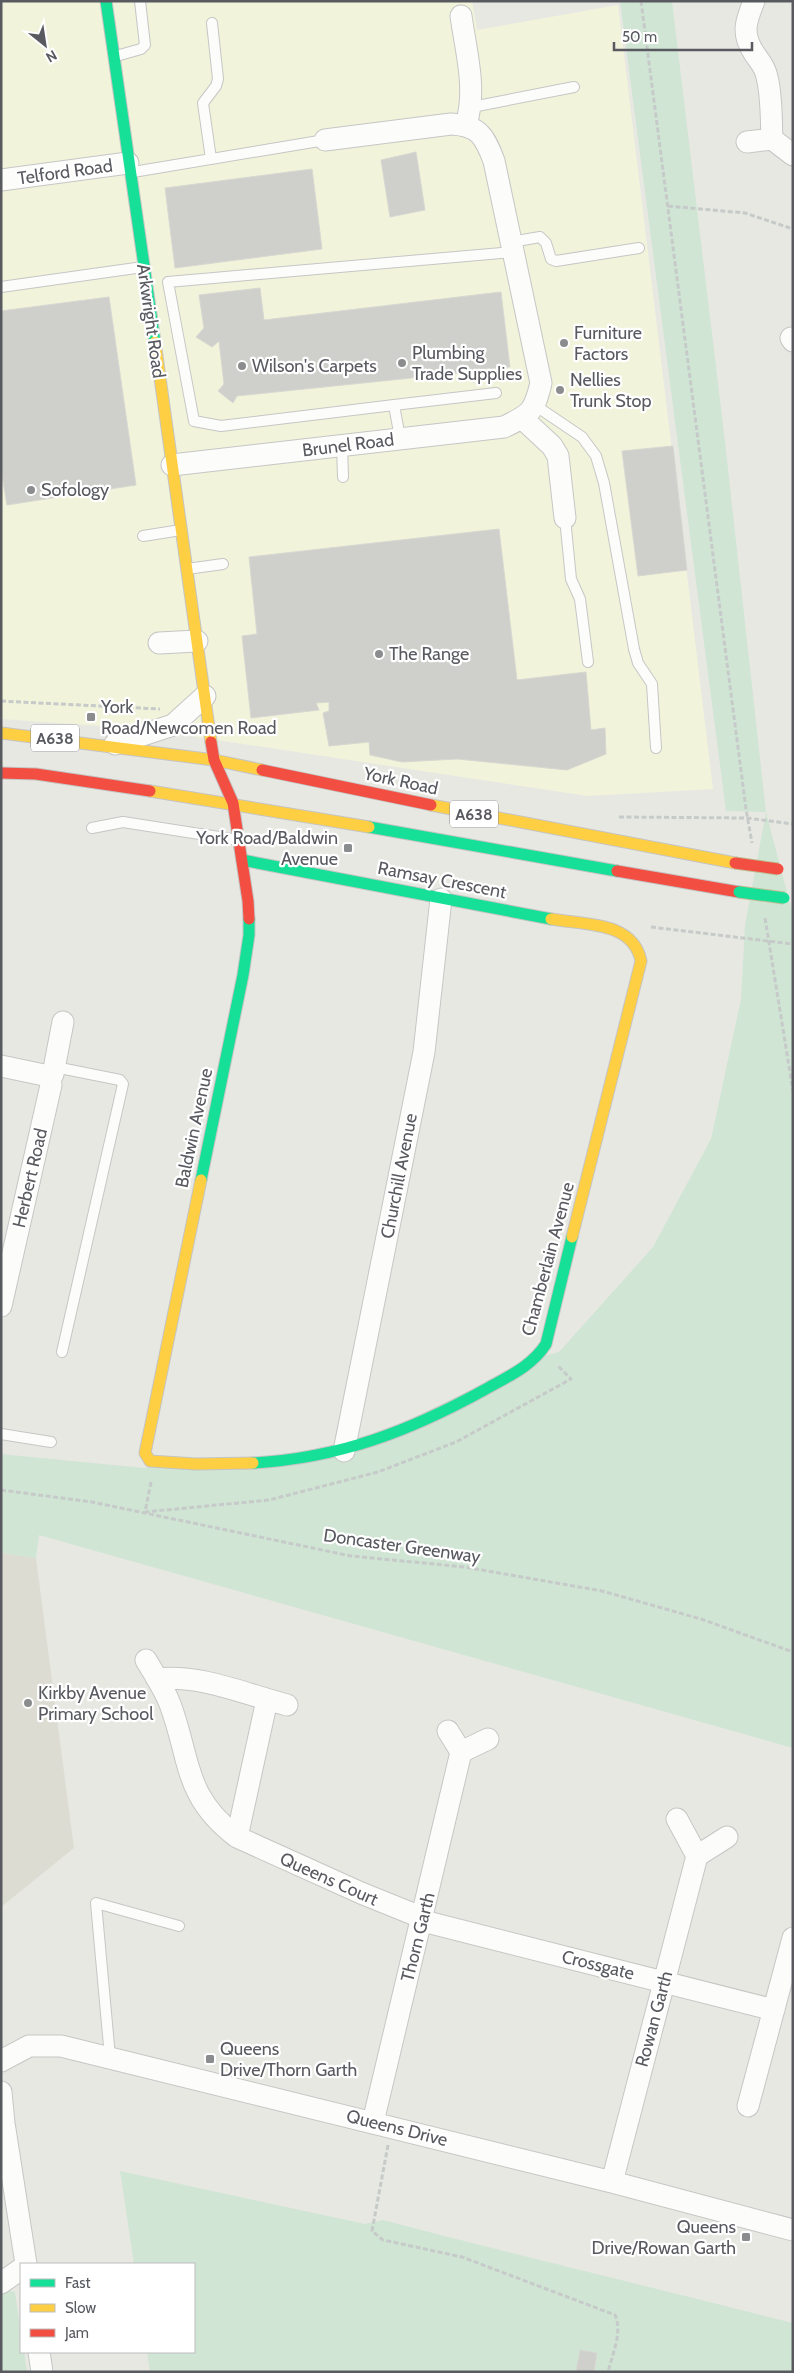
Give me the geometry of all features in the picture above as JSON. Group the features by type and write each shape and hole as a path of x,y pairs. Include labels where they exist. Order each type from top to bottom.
{"main road":[{"name":"Arkwright Road","path":"106,1 128,168 214,760 233,802"},
{"name":"York Road","path":"1,733 110,745 214,760 498,819 735,863 793,871"},
{"name":"A638","path":"1,773 36,774 233,802 739,892 788,899"},
{"name":"Baldwin Avenue","path":"151,1460 145,1454 244,975 249,935 248,901 233,802"},
{"name":"Ramsay Crescent","path":"242,860 441,899 620,931 634,940"},
{"name":"Chamberlain Avenue","path":"151,1460 213,1466 266,1464 304,1460 344,1451 388,1438 435,1418 523,1368 537,1358 546,1344 641,961 639,949 634,940"}],"street":[{"path":"754,1 746,18 746,33 753,52 764,66 768,77 772,139"},
{"path":"461,16 470,79 469,116 487,143 494,161 541,383 529,412 558,456 565,518"},
{"path":"325,140 469,116"},
{"path":"747,142 772,139 793,155"},
{"name":"Telford Road","path":"1,180 128,168"},
{"name":"Brunel Road","path":"172,465 504,427 529,412"},
{"path":"159,643 197,641"},
{"path":"110,745 173,725 205,696"},
{"name":"Churchill Avenue","path":"344,1451 424,1052 441,899"},
{"name":"Herbert Road","path":"1,1306 51,1085 63,1022"},
{"path":"1,1066 44,1075 52,1073"},
{"name":"Queens Court","path":"146,1660 170,1704 191,1780 205,1808 221,1825 237,1837 423,1920"},
{"path":"157,1679 175,1677 196,1680 277,1702 237,1837"},
{"path":"448,1731 461,1752 488,1739"},
{"name":"Thorn Garth","path":"382,2124 423,1920 461,1752"},
{"path":"677,1819 697,1856 728,1837"},
{"name":"Rowan Garth","path":"612,2182 697,1856"},
{"name":"Crossgate","path":"423,1920 774,2010"},
{"path":"748,2106 793,1938"},
{"name":"Queens Drive","path":"1,2061 29,2046 61,2046 382,2124 793,2230"},
{"path":"1,2092 26,2263"},
{"path":"1,2283 20,2270"},
{"path":"39,2353 42,2372"}],"lane":[{"path":"113,57 141,49 145,45 140,1"},
{"path":"211,159 203,103 216,86 218,78 212,23"},
{"path":"469,116 574,87"},
{"path":"128,168 211,159 325,140"},
{"path":"146,288 168,282 512,247 540,237 546,243 551,259 556,261 640,248"},
{"path":"1,288 143,267"},
{"path":"168,282 194,421 221,426 496,393"},
{"path":"394,405 400,438"},
{"path":"529,412 582,437 596,456 604,483 634,649 638,663 652,684 656,748"},
{"path":"342,445 343,477"},
{"path":"565,518 571,579 580,599 588,662"},
{"path":"143,536 181,530"},
{"path":"187,569 223,564"},
{"path":"92,828 124,822 239,840"},
{"path":"52,1073 120,1080 123,1084 62,1352"},
{"path":"1,1434 51,1442"},
{"path":"110,2057 96,1903 179,1926"}],"path":[{"path":"641,1 747,818 753,844"},
{"path":"668,206 746,213 793,229"},
{"path":"747,818 793,824"},
{"path":"764,911 793,1091"},
{"path":"650,927 793,944"},
{"path":"145,1512 151,1460"},
{"name":"Doncaster Greenway","path":"1,1490 92,1502 351,1556 464,1567 602,1592 701,1619 793,1652"},
{"path":"382,2124 372,2231 383,2240 462,2257 615,2315 618,2323 608,2372"}],"shaded area":[{"path":"1,1 472,1 477,30 618,5 713,789 588,796 144,729 1,719"},
{"path":"620,1 672,1 724,433 766,812 726,811"},
{"path":"766,812 793,915 793,1748 39,1535 36,1558 1,1553 1,1454 144,1468 344,1451 537,1358 559,1352 653,1247 711,1139 741,999 745,925"},
{"name":"Kirkby Avenue Primary School","path":"1,1553 36,1558 74,1848 1,1907"},
{"path":"120,2171 365,2224 383,2220 793,2323 793,2372 150,2372 147,2353 195,2353 195,2263 134,2263"},
{"path":"5,2290 15,2292 20,2326 20,2353 24,2353 27,2372 1,2372 1,2292"}],"building":[{"path":"416,152 425,210 390,217 381,160"},
{"path":"312,169 322,249 175,268 165,188"},
{"path":"260,288 264,320 501,292 510,367 485,369 474,383 460,373 237,396 233,403 218,391 224,384 219,341 212,347 196,337 204,328 199,295"},
{"path":"109,297 136,485 7,505 1,469 1,311"},
{"path":"673,446 687,570 638,576 622,451"},
{"name":"The Range","path":"499,529 517,680 586,672 591,730 605,728 606,754 567,770 457,759 402,762 370,755 369,742 329,746 323,713 329,711 329,702 316,703 319,710 251,718 242,636 257,634 249,557"},
{"path":"580,2350 597,2353 594,2372 576,2372"}],"traffic: fast":[{"path":"106,1 155,342"},
{"path":"369,827 617,871"},
{"path":"242,860 551,919"},
{"path":"739,892 784,898"},
{"path":"201,1180 243,975 249,935 249,919"},
{"path":"253,1463 315,1455 374,1440 430,1418 519,1370 534,1358 546,1344 572,1237"}],"traffic: slow":[{"path":"155,342 211,742"},
{"path":"1,733 214,760 262,770"},
{"path":"150,791 369,827"},
{"path":"431,805 735,863"},
{"path":"551,919 592,924 618,932 628,938 636,948 641,961 572,1237"},
{"path":"201,1180 145,1453 150,1461 196,1464 253,1463"}],"traffic: jam":[{"path":"211,742 214,760 233,803 249,919"},
{"path":"262,770 431,805"},
{"path":"1,773 36,774 150,791"},
{"path":"735,863 778,869"},
{"path":"617,871 739,892"}],"place":[{"name":"Furniture Factors","path":"564,343"},
{"name":"Plumbing Trade Supplies","path":"402,363"},
{"name":"Wilson's Carpets","path":"242,366"},
{"name":"Nellies Trunk Stop","path":"560,390"},
{"name":"Sofology","path":"31,490"},
{"name":"The Range","path":"379,654"},
{"name":"York Road/Newcomen Road","path":"91,717"},
{"name":"York Road/Baldwin Avenue","path":"348,848"},
{"name":"Kirkby Avenue Primary School","path":"28,1703"},
{"name":"Queens Drive/Thorn Garth","path":"210,2059"},
{"name":"Queens Drive/Rowan Garth","path":"746,2237"}]}
